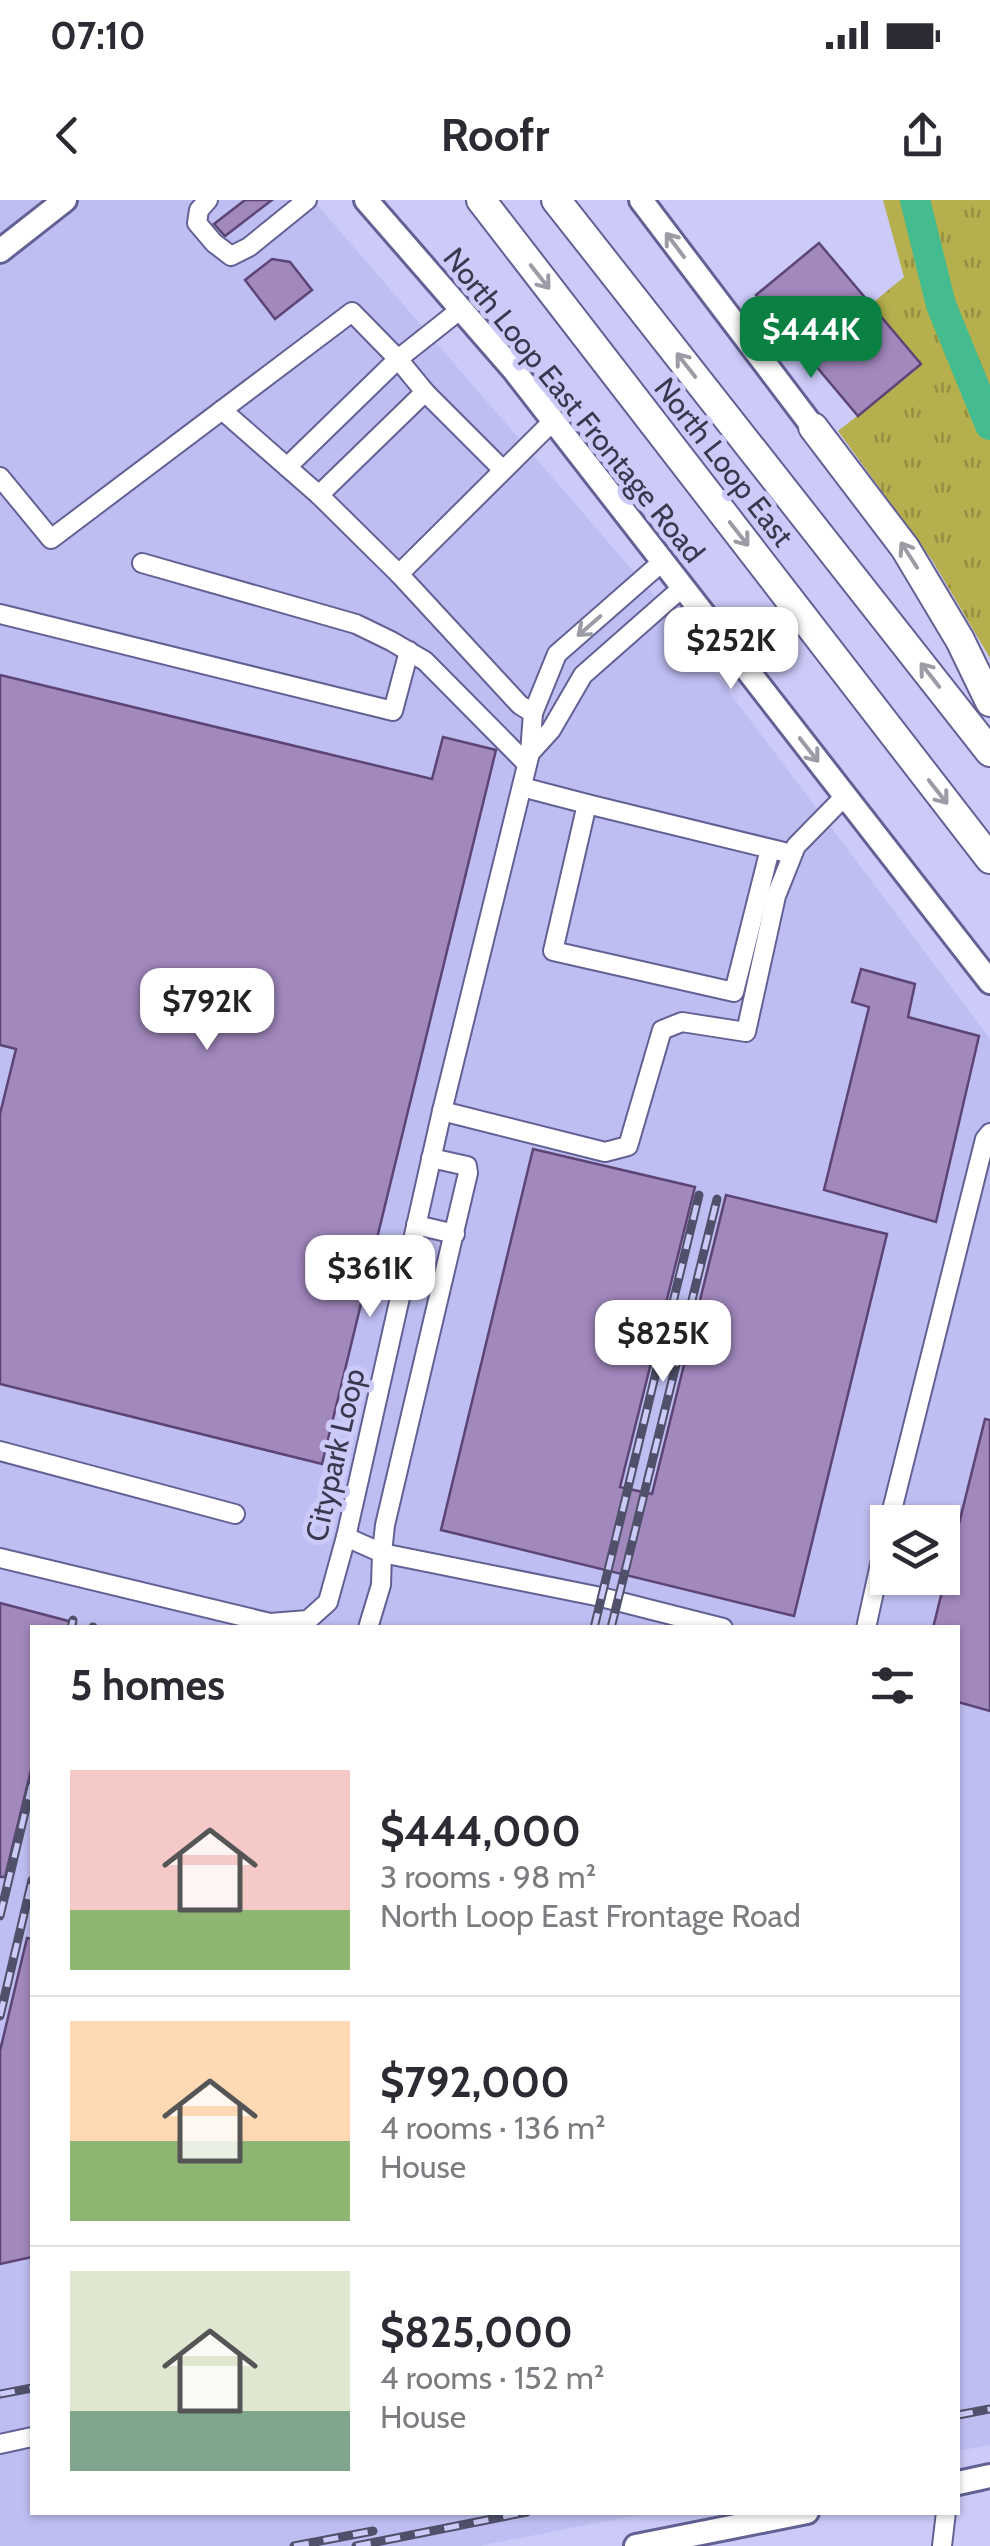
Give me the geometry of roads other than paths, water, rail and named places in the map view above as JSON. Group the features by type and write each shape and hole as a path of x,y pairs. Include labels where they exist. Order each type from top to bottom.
{"highway":[{"name":"North Loop East","path":"481,200 990,859"},
{"name":"North Loop East","path":"556,200 990,752"},
{"path":"813,427 905,548 960,640 990,702"}],"main road":[{"path":"0,251 65,200"},
{"name":"North Loop East Frontage Road","path":"366,200 553,421 990,982"},
{"path":"641,200 813,427"},
{"path":"960,2483 990,2476"},
{"path":"636,2546 792,2515"}],"street":[{"path":"208,200 199,210 197,223 230,256 250,246 285,207 307,200"},
{"path":"287,468 398,360 460,309"},
{"path":"0,477 50,539 352,312 503,470"},
{"path":"318,495 426,392"},
{"path":"222,410 318,495 399,574 520,704 534,713"},
{"path":"399,574 553,421"},
{"name":"Citypark Loop","path":"0,1558 270,1623 308,1620 328,1602 442,1110 522,787 534,713 557,654 662,562"},
{"path":"142,563 356,624 426,661 528,758"},
{"name":"Citypark Loop","path":"528,758 551,730 583,676 683,588"},
{"path":"0,614 393,712 408,652"},
{"path":"522,787 792,854"},
{"path":"442,1110 605,1152 628,1146 662,1030 682,1022 746,1032 776,896 792,854 817,822 845,796"},
{"path":"587,804 553,951 734,992 770,849"},
{"path":"894,1505 982,1185 984,1140 990,1133"},
{"path":"369,1625 381,1585 385,1525 455,1234 467,1166 431,1158"},
{"path":"416,1225 455,1234"},
{"path":"0,1451 236,1514"},
{"path":"346,1537 382,1553 601,1597 711,1625"},
{"path":"866,1625 870,1595"},
{"path":"0,2444 30,2437"},
{"path":"942,2546 946,2515"}],"waterway":[{"path":"915,200 941,305 990,425"}],"railway":[{"path":"595,1625 699,1195"},
{"path":"612,1625 717,1199"},
{"path":"72,1625 73,1620"},
{"path":"0,1916 30,1791"},
{"path":"0,2016 30,1888"},
{"path":"0,2394 30,2388"},
{"path":"960,2415 990,2409"},
{"path":"356,2546 512,2515"},
{"path":"294,2546 373,2531"}]}
